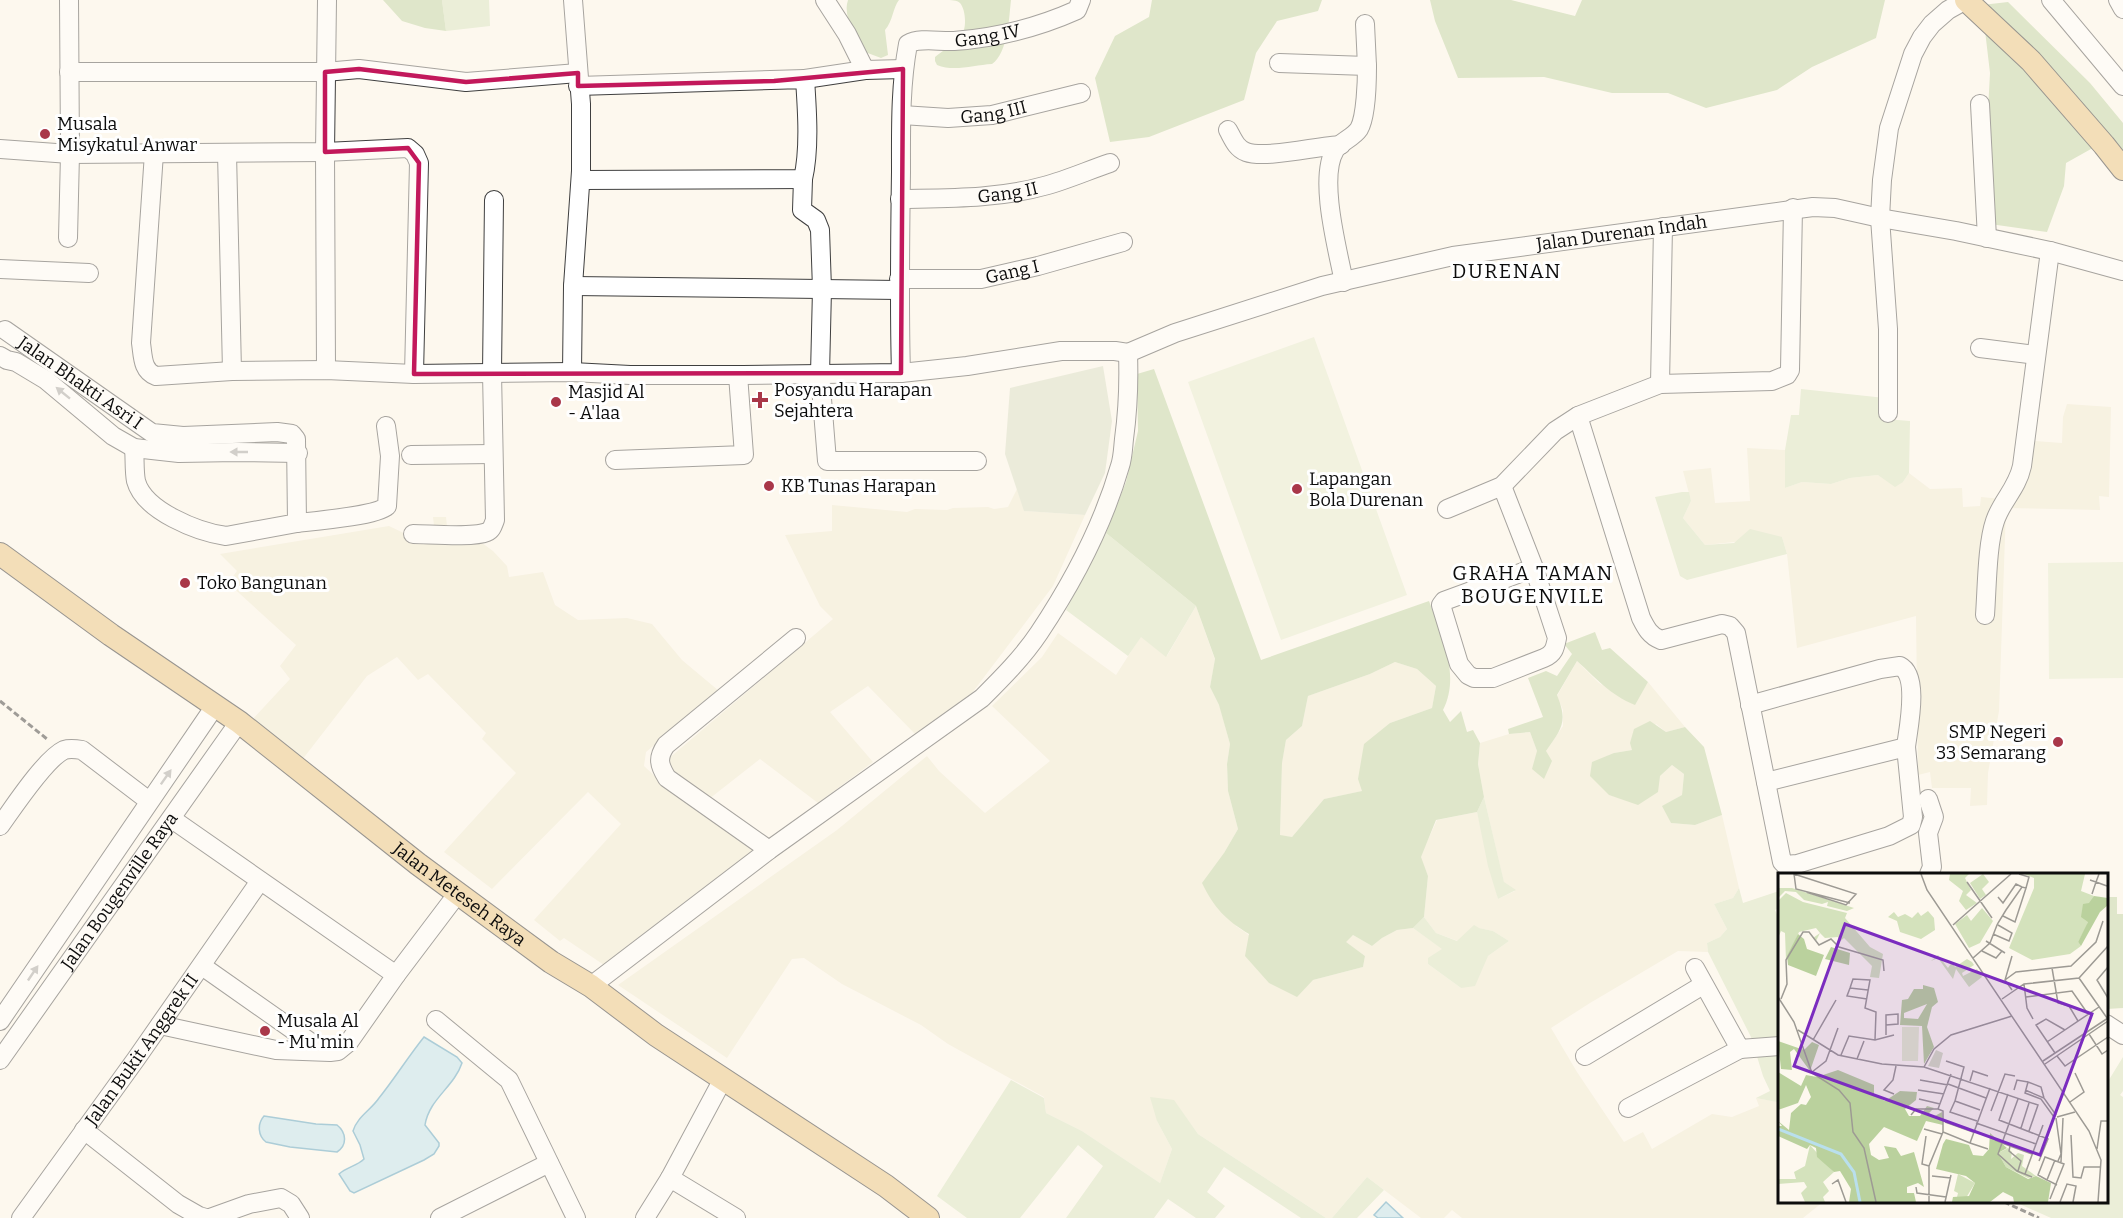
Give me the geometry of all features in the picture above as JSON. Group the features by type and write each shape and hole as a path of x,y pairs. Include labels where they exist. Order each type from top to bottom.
{"main road":[{"path":"1966,0 2031,61 2123,169"},
{"name":"Jalan Meteseh Raya","path":"0,554 111,635 239,722 550,962 591,986 656,1035 886,1186 928,1218"}],"street":[{"path":"68,238 69,0"},
{"path":"326,370 325,72 327,0"},
{"path":"573,0 581,104 581,180 573,286 573,372"},
{"path":"825,0 848,34 865,69"},
{"name":"Gang IV","path":"903,69 910,42 954,41 1017,30 1077,10 1081,0"},
{"path":"1888,413 1888,329 1880,218 1889,128 1913,54 1932,24 1948,10 1966,0"},
{"path":"2051,0 2123,86"},
{"path":"2118,0 2123,9"},
{"path":"1344,282 1333,228 1329,191 1330,167 1335,150 1359,129 1366,99 1365,24"},
{"path":"1279,63 1367,66"},
{"path":"69,72 325,72 359,69 466,81 806,79 865,69 903,69 899,284 901,374"},
{"path":"806,79 806,164 802,210 816,220 820,230 822,289 820,374 827,461 977,461"},
{"name":"Gang III","path":"902,116 948,118 992,115 1081,93"},
{"path":"1980,104 1987,238"},
{"path":"1228,130 1235,145 1245,152 1262,153 1341,145"},
{"path":"0,149 70,154 325,152 408,148 415,154 419,163 414,374"},
{"path":"154,153 141,343 149,373 156,376 232,371 326,370 414,374 573,372 630,375 901,374 1061,351 1128,352 1130,392 1121,464 1085,556 1038,634 1011,669 982,698 769,850 591,986"},
{"path":"227,153 232,371"},
{"name":"Gang II","path":"900,200 967,198 1002,194 1044,186 1110,163"},
{"path":"581,180 803,179"},
{"path":"413,534 487,532 493,527 495,520 492,374 494,200"},
{"path":"1447,509 1502,486 1555,431 1578,416 1660,384 1772,381 1787,375 1790,370 1793,208"},
{"name":"Jalan Durenan Indah","path":"1128,352 1175,333 1322,286 1453,256 1793,208 1835,208 2050,251 2123,271"},
{"path":"1660,384 1663,226"},
{"name":"Gang I","path":"573,286 822,289 981,279 1123,242"},
{"path":"1985,615 1992,531 1999,512 2019,480 2050,251"},
{"path":"0,269 89,273"},
{"path":"0,349 6,339 2,328"},
{"name":"Jalan Bhakti Asri I","path":"2,328 152,433 183,436 284,432 292,434 297,446"},
{"path":"1980,348 2036,356"},
{"path":"0,356 16,362 46,380 113,436 134,448 179,453 237,452 297,446 297,523"},
{"path":"615,460 744,455 738,375"},
{"path":"1578,416 1641,618 1648,631 1654,637 1661,639 1722,624 1730,626 1736,633 1750,705 1782,862 1785,865 1797,864 1889,836 1911,825 1913,817 1906,747 1912,697 1908,675 1903,667 1880,669 1750,705"},
{"path":"134,448 136,481 144,497 157,508 182,522 226,536 383,509 387,506 390,456 386,426"},
{"path":"411,455 494,454"},
{"path":"1502,486 1534,568 1557,638 1551,655 1544,658 1493,678 1474,678 1468,675 1459,664 1441,605 1444,601 1534,568"},
{"path":"769,850 667,778 660,767 659,756 666,745 796,638"},
{"name":"Jalan Bougenville Raya","path":"0,1022 215,706"},
{"name":"Jalan Bougenville Raya","path":"0,1060 239,722"},
{"path":"1766,782 1906,747"},
{"path":"0,826 41,772 62,751 71,748 82,750 149,801"},
{"path":"1928,799 1934,817 1928,833 1932,867 1929,873"},
{"path":"172,819 396,975"},
{"name":"Jalan Bukit Anggrek II","path":"31,1215 84,1130 260,881"},
{"path":"160,1025 269,1049 338,1051 349,1042 458,893"},
{"path":"202,966 323,1051"},
{"path":"1695,968 1740,1049"},
{"path":"1585,1056 1703,985"},
{"path":"436,1020 509,1080 576,1218"},
{"path":"2108,1025 2123,1035"},
{"path":"1628,1108 1740,1049 1778,1046"},
{"path":"645,1218 670,1178 723,1079"},
{"path":"84,1130 178,1204 199,1216 208,1218 249,1204 281,1198 291,1204 300,1218"},
{"path":"440,1218 549,1164"},
{"path":"670,1178 736,1218"}],"path":[{"path":"0,700 62,751"},
{"path":"2006,1203 2039,1218"}],"highlighted area":[{"path":"359,69 466,82 578,73 578,86 774,81 903,69 901,373 414,374 419,163 408,148 325,152 325,72"}],"shaded area":[{"path":"2067,404 2111,407 2109,497 2099,496 2100,510 2006,508 1999,711 1988,773 1987,805 1970,806 1971,788 1932,788 1930,772 1918,775 1916,616 1797,648 1787,554 1782,537 1705,545 1683,518 1691,501 1683,471 1711,468 1715,503 1750,501 1747,448 1785,450 1785,488 1802,482 1831,484 1850,478 1878,475 1903,482 1909,473 1930,489 1962,488 1963,507 1980,506 1981,497 2002,499 2025,475 2035,441 2062,443 2063,417"},
{"path":"1017,489 1025,511 1085,515 1053,586 972,693 917,736 868,686 830,712 873,762 818,803 760,759 709,799 670,770 668,759 833,619 820,606 785,535 832,531 832,505 907,512 915,509 947,510 988,507 994,509 1008,507"},
{"path":"433,517 446,517 449,545 478,540 493,551 507,566 509,577 543,572 555,605 578,620 627,618 652,624 682,660 719,691 646,752 644,766 659,780 757,854 604,965 564,938 560,941 534,920 621,824 588,792 492,889 444,852 516,773 482,739 486,733 428,674 418,680 397,657 367,676 302,760 251,721 290,679 280,666 296,645 228,583 237,571 220,554 389,526 412,537 435,534"},
{"path":"1196,606 1215,660 1210,687 1220,707 1230,744 1227,764 1228,791 1238,829 1224,853 1236,926 1313,980 1363,967 1365,956 1345,942 1353,935 1372,946 1397,930 1413,928 1443,949 1429,958 1428,964 1461,988 1488,956 1509,941 1493,931 1478,928 1458,941 1436,933 1424,917 1428,876 1420,857 1437,820 1477,812 1498,899 1515,891 1504,883 1478,764 1480,743 1509,734 1530,732 1537,751 1546,751 1563,726 1563,710 1557,696 1577,661 1599,683 1634,704 1648,682 1685,727 1666,732 1656,724 1632,750 1614,753 1609,795 1623,799 1660,776 1672,765 1684,774 1682,795 1663,806 1671,823 1695,825 1722,815 1739,888 1733,898 1714,904 1727,929 1720,937 1707,943 1708,952 1678,951 1551,1028 1577,1072 1624,1142 1643,1132 1652,1149 1712,1114 1732,1117 1759,1106 1756,1098 1778,1102 1778,1203 1822,1203 1803,1218 1462,1218 1452,1210 1444,1218 1421,1218 1367,1177 1332,1218 1326,1218 1198,1134 1174,1101 1157,1121 1172,1149 1160,1183 1082,1131 1046,1113 1044,1097 948,1044 921,1025 842,984 804,958 792,959 727,1058 618,985 837,830 927,756 939,771 985,813 1050,761 992,706 1042,657 1058,633 1116,675 1141,636 1167,656"},
{"path":"1395,662 1417,669 1436,686 1432,708 1390,723 1363,791 1324,799 1292,837 1280,836 1282,762 1286,740 1302,726 1308,696 1370,674"}],"green space":[{"path":"383,0 442,0 446,31 402,21"},
{"path":"442,0 489,0 490,26 446,31"},
{"path":"848,0 899,0 885,30 888,55 881,58 865,52 849,20"},
{"path":"946,0 1011,0 1005,43 992,64 957,68 937,65 935,57 958,39 963,33 965,24 964,10 960,3"},
{"path":"1152,0 1322,0 1318,11 1277,21 1256,53 1244,100 1149,137 1110,142 1095,78 1115,36 1149,17"},
{"path":"1430,0 1511,0 1575,16 1582,0 1885,0 1876,38 1812,67 1777,90 1706,108 1668,93 1612,93 1544,77 1458,78 1435,21"},
{"path":"2008,2 2090,83 2123,123 2123,156 2091,149 2066,163 2064,186 2047,232 1990,224 1988,110 1990,73 1982,5"},
{"name":"Lapangan Bola Durenan","path":"1314,337 1407,595 1281,640 1188,382"},
{"path":"1103,366 1112,421 1105,473 1085,515 1024,511 1005,454 1010,388"},
{"path":"1154,369 1261,660 1429,601 1450,669 1448,697 1443,710 1450,722 1461,711 1467,732 1473,730 1480,743 1478,764 1484,797 1477,812 1436,820 1421,857 1428,876 1424,917 1413,928 1397,930 1372,946 1353,935 1346,942 1365,956 1363,967 1313,980 1297,997 1269,983 1245,956 1249,934 1221,913 1202,883 1238,829 1228,791 1227,764 1230,744 1219,705 1210,687 1215,659 1196,606 1106,533 1126,482 1138,431 1137,374","holes":["1395,662 1417,669 1436,686 1432,708 1390,723 1364,744 1358,779 1362,791 1324,799 1292,837 1280,835 1282,763 1286,740 1302,726 1308,696 1370,674"]},
{"path":"1801,389 1885,398 1885,419 1910,421 1909,473 1903,482 1895,487 1878,475 1850,478 1831,484 1802,482 1785,488 1785,450 1791,415 1799,415"},
{"path":"1689,492 1691,501 1683,518 1705,545 1734,543 1750,529 1782,537 1787,554 1687,580 1680,576 1655,497"},
{"path":"1106,533 1196,606 1166,657 1141,637 1128,656 1066,610"},
{"path":"2123,562 2123,678 2049,679 2048,563"},
{"path":"1595,632 1602,650 1610,648 1648,682 1635,705 1611,691 1577,661 1557,695 1563,719 1546,751 1552,761 1544,779 1532,769 1537,751 1530,732 1509,734 1508,729 1543,717 1528,678 1546,671 1557,676 1572,654 1564,644"},
{"path":"1650,721 1666,732 1685,727 1704,747 1722,815 1695,825 1671,823 1662,806 1682,795 1684,774 1672,765 1660,776 1658,792 1638,805 1609,795 1590,776 1592,762 1614,753 1632,750 1630,743 1634,729"},
{"path":"1484,797 1504,882 1516,890 1498,899 1488,866 1477,812"},
{"path":"1739,888 1743,903 1778,891 1778,908 1775,910 1778,917 1778,1102 1756,1098 1770,1091 1751,1037 1708,952 1707,943 1720,937 1727,929 1714,904 1733,898"},
{"path":"2108,897 2117,897 2117,914 2123,914 2123,1008 2108,1009"},
{"path":"1424,917 1436,933 1457,941 1474,925 1493,931 1509,941 1488,956 1475,986 1461,988 1428,964 1428,958 1442,949 1413,928"},
{"path":"2123,1057 2123,1091 2120,1095 2123,1097 2123,1218 2051,1218 2017,1203 2108,1203 2108,1081"},
{"path":"1011,1080 1044,1098 1046,1113 1082,1131 1160,1183 1172,1149 1157,1121 1150,1097 1174,1100 1198,1134 1326,1218 1301,1218 1224,1167 1207,1192 1225,1206 1215,1218 1196,1218 1168,1199 1154,1218 1066,1218 1103,1166 1078,1145 1020,1218 967,1218 937,1196"},
{"path":"1367,1177 1384,1190 1357,1218 1332,1218"}],"water":[{"path":"424,1037 457,1057 462,1063 427,1116 425,1125 439,1146 434,1154 424,1160 354,1193 350,1191 339,1174 364,1159 353,1131 355,1126 376,1102"},
{"path":"264,1116 337,1125 344,1135 343,1146 337,1152 266,1142 259,1130"},
{"path":"1386,1202 1403,1218 1378,1218 1374,1215"}],"place":[{"name":"Musala Misykatul Anwar","path":"45,134"},
{"name":"Posyandu Harapan Sejahtera","path":"760,400"},
{"name":"Masjid Al - A'laa","path":"556,402"},
{"name":"KB Tunas Harapan","path":"769,486"},
{"name":"Lapangan Bola Durenan","path":"1297,489"},
{"name":"Toko Bangunan","path":"185,583"},
{"name":"SMP Negeri 33 Semarang","path":"2058,742"},
{"name":"Musala Al - Mu'min","path":"265,1031"}],"district":[{"name":"DURENAN","path":"1507,271"},
{"name":"GRAHA TAMAN BOUGENVILE","path":"1533,584"}]}
